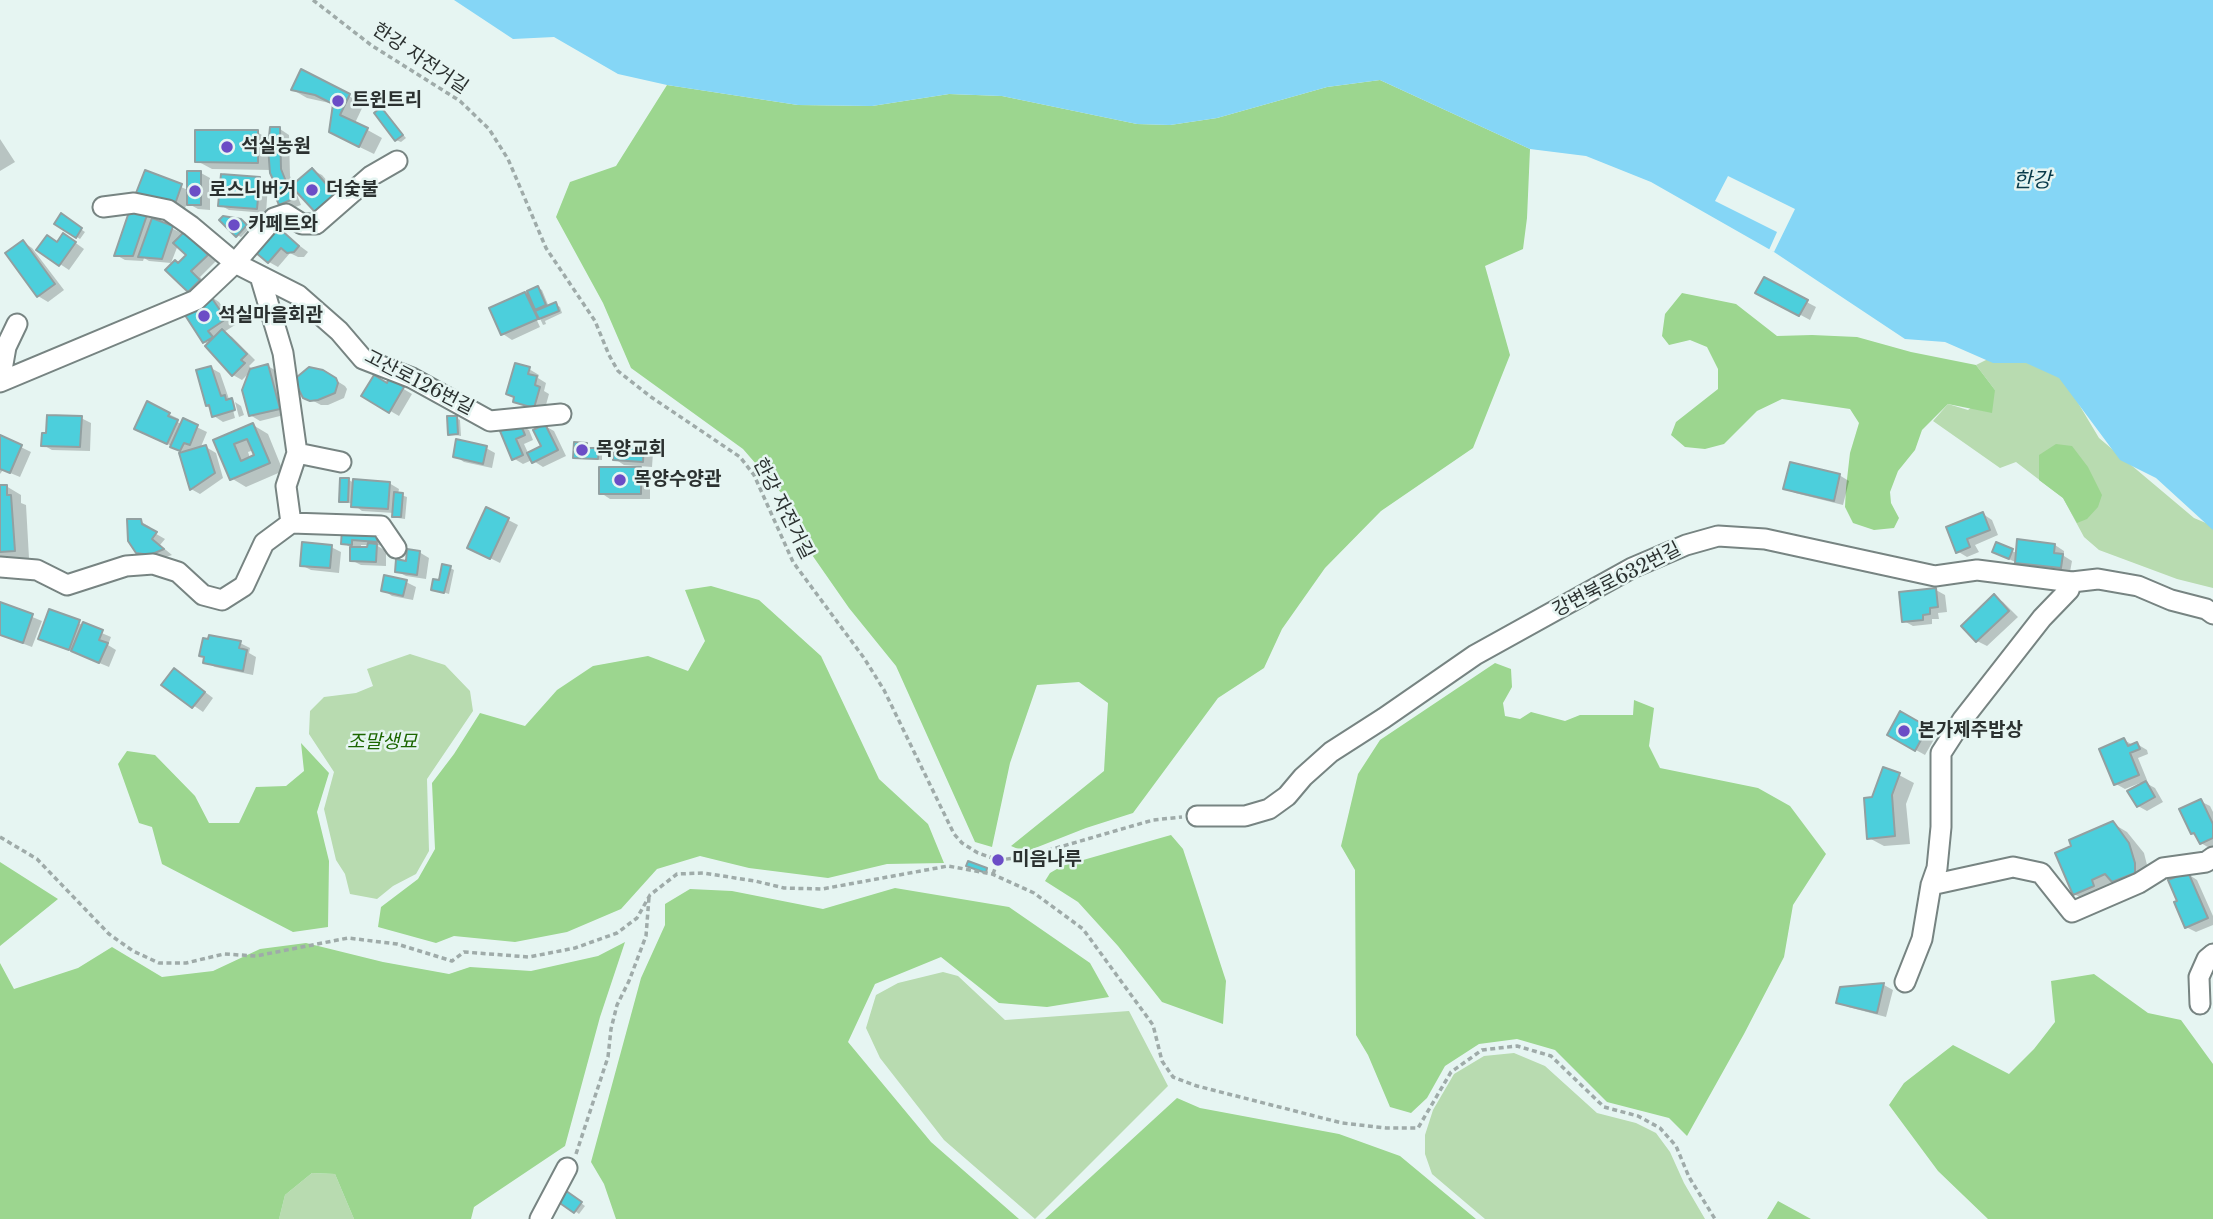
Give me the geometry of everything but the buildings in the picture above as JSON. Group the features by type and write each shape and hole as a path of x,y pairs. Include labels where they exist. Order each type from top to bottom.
{"street":[{"path":"0,382 197,300 236,263 274,218 285,214 302,224 316,224 371,176 397,161"},
{"name":"고산로126번길","path":"103,207 134,203 168,210 236,263 298,295 339,331 363,359 412,379 490,421 561,414"},
{"path":"260,276 283,353 297,453 286,486 290,523"},
{"path":"0,382 6,347 17,324"},
{"path":"297,453 341,462"},
{"path":"0,567 37,570 67,585 126,566 153,564 178,572 203,595 222,600 244,586 264,543 290,523 381,526 396,548"},
{"name":"강변북로632번길","path":"1197,816 1245,816 1269,809 1287,796 1331,751 1475,655 1632,568 1711,537 1729,535 1765,539 1858,557 1935,576 1977,570 2073,582 2098,579 2138,586 2171,600 2206,609 2213,614"},
{"path":"1905,982 1922,939 1931,885 1937,868 1941,827 1941,753 1963,719 2073,582"},
{"path":"1931,885 2013,867 2041,873 2071,912 2139,883 2163,868 2211,863"},
{"path":"2200,1004 2199,977 2207,959 2213,954"},
{"path":"540,1219 567,1168"}],"path":[{"name":"한강 자전거길","path":"313,0 371,45 460,101 489,129 508,159 546,248 595,321 618,371 651,397 740,457 754,475 793,562 864,658 884,690 954,834 978,853 998,860"},
{"path":"992,874 998,860 1026,858 1153,820 1197,816"},
{"path":"0,837 37,859 108,934 133,951 159,963 186,963 223,954 256,956 348,937 397,944 452,961 464,951 529,957 575,948 617,933 637,918 650,895 677,873 703,873 784,888 822,889 948,866 992,874 1034,893 1083,929 1153,1025 1160,1044 1162,1061 1173,1077 1197,1086 1342,1123 1386,1128 1418,1128 1451,1072 1482,1050 1517,1046 1551,1056 1604,1107 1638,1116 1660,1128 1676,1146 1689,1177 1715,1219"},
{"path":"567,1168 580,1148 608,1057 617,1005 646,936 650,895"}],"green space":[{"path":"1380,80 1530,149 1523,249 1485,266 1510,355 1473,448 1381,511 1325,568 1282,629 1264,668 1218,698 1133,813 1025,852 1011,846 1104,771 1108,703 1079,682 1037,685 1010,763 992,847 975,842 896,666 849,608 810,552 783,495 743,449 631,368 603,303 556,217 570,182 616,166 667,85 798,105 872,106 949,94 1002,96 1137,124 1170,125 1217,118 1327,87"},
{"path":"1682,293 1736,304 1777,336 1857,337 1911,352 1976,365 1995,390 1992,413 1948,404 1922,430 1915,450 1898,471 1890,492 1891,503 1899,518 1894,528 1874,530 1853,523 1845,507 1846,488 1850,453 1859,423 1850,409 1782,399 1757,411 1724,444 1705,449 1685,447 1671,435 1676,422 1718,389 1718,369 1707,347 1690,340 1669,345 1662,336 1665,314"},
{"path":"2010,348 2059,371 2099,438 2194,518 2213,526 2213,588 2177,579 2099,550 2084,537 2063,498 2016,462 2000,468 1933,421 1948,404 1968,410 1995,390 1976,365"},
{"path":"2056,444 2072,446 2088,467 2102,495 2098,507 2087,519 2077,523 2063,498 2039,480 2039,455"},
{"path":"711,586 759,600 821,656 879,779 928,824 944,863 887,864 828,878 749,868 700,856 657,869 621,909 567,932 515,942 454,936 436,943 378,927 381,907 418,879 435,849 432,783 480,713 525,726 557,690 593,666 648,656 688,671 705,641 685,590"},
{"name":"조말생묘","path":"410,654 445,665 470,691 473,711 427,779 429,851 416,874 393,886 377,899 350,894 345,874 336,860 324,809 334,772 309,734 310,711 324,697 356,693 373,686 367,669"},
{"path":"1495,663 1511,669 1512,687 1503,703 1505,716 1520,719 1531,712 1565,721 1580,715 1633,715 1634,700 1654,708 1649,746 1660,768 1758,788 1790,806 1826,854 1793,905 1784,957 1687,1136 1669,1118 1607,1102 1555,1050 1517,1039 1479,1044 1445,1066 1427,1098 1411,1113 1390,1107 1368,1055 1356,1035 1355,870 1341,846 1358,774 1380,740"},
{"path":"301,743 329,773 317,812 329,861 328,927 293,932 162,864 152,827 139,823 118,764 127,751 155,755 195,796 209,823 239,823 256,787 286,786 304,771"},
{"path":"1171,835 1183,849 1226,981 1223,1024 1162,1002 1118,946 1078,902 1045,881 1050,873 1062,866"},
{"path":"0,862 58,899 0,946"},
{"path":"895,888 1009,907 1090,963 1109,997 1047,1007 999,1003 941,957 875,984 848,1042 931,1142 1019,1219 616,1219 604,1184 591,1162 641,978 665,925 665,904 690,889 732,891 823,909"},
{"path":"625,942 600,1017 565,1146 474,1207 471,1219 354,1219 335,1174 312,1173 285,1195 279,1219 0,1219 0,963 14,989 78,968 112,947 162,977 213,971 260,949 306,943 383,962 449,974 470,967 531,971 598,956"},
{"path":"943,972 958,976 1005,1020 1129,1011 1168,1086 1035,1219 944,1140 880,1058 866,1028 876,995 898,983"},
{"path":"2094,974 2148,1013 2181,1020 2213,1064 2213,1219 1988,1219 1938,1171 1889,1105 1904,1083 1953,1045 2009,1074 2034,1049 2055,1022 2051,981"},
{"path":"1514,1053 1545,1066 1597,1113 1636,1123 1656,1133 1670,1152 1705,1219 1485,1219 1432,1174 1425,1154 1425,1135 1433,1110 1454,1074 1484,1056"},
{"path":"1177,1098 1200,1108 1339,1134 1400,1156 1476,1219 1045,1219"},
{"path":"312,1173 335,1174 354,1219 279,1219 285,1195"},
{"path":"1778,1201 1811,1219 1767,1219"}],"water":[{"name":"한강","path":"454,0 2213,0 2213,530 2156,478 2120,460 2059,378 2026,363 1993,363 1945,342 1905,339 1774,252 1651,182 1586,156 1530,149 1380,80 1327,87 1217,118 1170,125 1137,124 1002,96 949,94 872,106 798,105 667,85 618,74 554,37 513,39"}],"pier":[{"path":"1728,176 1795,209 1774,252 1769,250 1777,232 1715,201"}],"place":[{"name":"트윈트리","path":"338,101"},
{"name":"석실농원","path":"227,147"},
{"name":"더숯불","path":"312,190"},
{"name":"로스니버거","path":"195,191"},
{"name":"카페트와","path":"234,225"},
{"name":"석실마을회관","path":"204,316"},
{"name":"목양교회","path":"582,450"},
{"name":"목양수양관","path":"620,480"},
{"name":"본가제주밥상","path":"1904,731"},
{"name":"미음나루","path":"998,860"}]}
